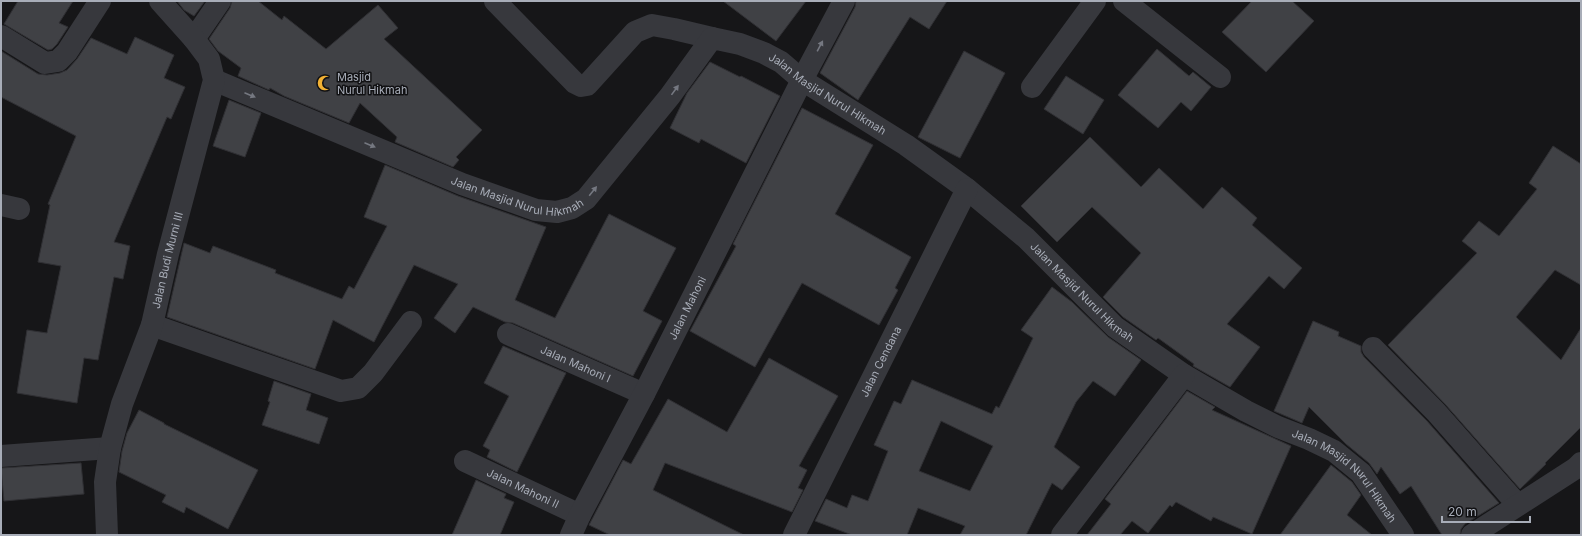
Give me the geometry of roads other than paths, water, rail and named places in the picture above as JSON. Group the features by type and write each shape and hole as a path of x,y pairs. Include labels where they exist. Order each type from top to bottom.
{"street":[{"path":"1,36 45,63 58,61 68,52 100,1"},
{"name":"Jalan Budi Murni III","path":"107,535 105,482 110,448 122,404 152,325 168,254 214,80 209,59 194,38 160,1"},
{"path":"194,38 220,1"},
{"name":"Jalan Mahoni","path":"571,535 580,515 644,394 802,80 844,1"},
{"path":"1032,87 1095,1"},
{"path":"1124,1 1220,77"},
{"path":"498,2 575,83 581,86 587,85 634,32 652,25 674,28 712,38"},
{"name":"Jalan Masjid Nurul Hikmah","path":"214,80 462,184 536,210 557,212 572,208 586,199 670,96 712,38 740,44 764,52 781,62 802,80 906,145 967,188 1026,238 1115,327 1184,375 1246,411 1278,427 1334,451 1361,473 1403,535"},
{"name":"Jalan Cendana","path":"794,535 967,188"},
{"path":"152,325 341,391 358,388 373,373 411,322"},
{"name":"Jalan Mahoni I","path":"508,334 644,394"},
{"path":"1373,348 1436,412 1518,505"},
{"path":"1062,535 1184,375"},
{"path":"1,456 110,448"},
{"name":"Jalan Mahoni II","path":"465,461 580,515"},
{"path":"1472,535 1576,468 1581,462"}],"place":[{"name":"Masjid Nurul Hikmah","path":"325,83"}]}
